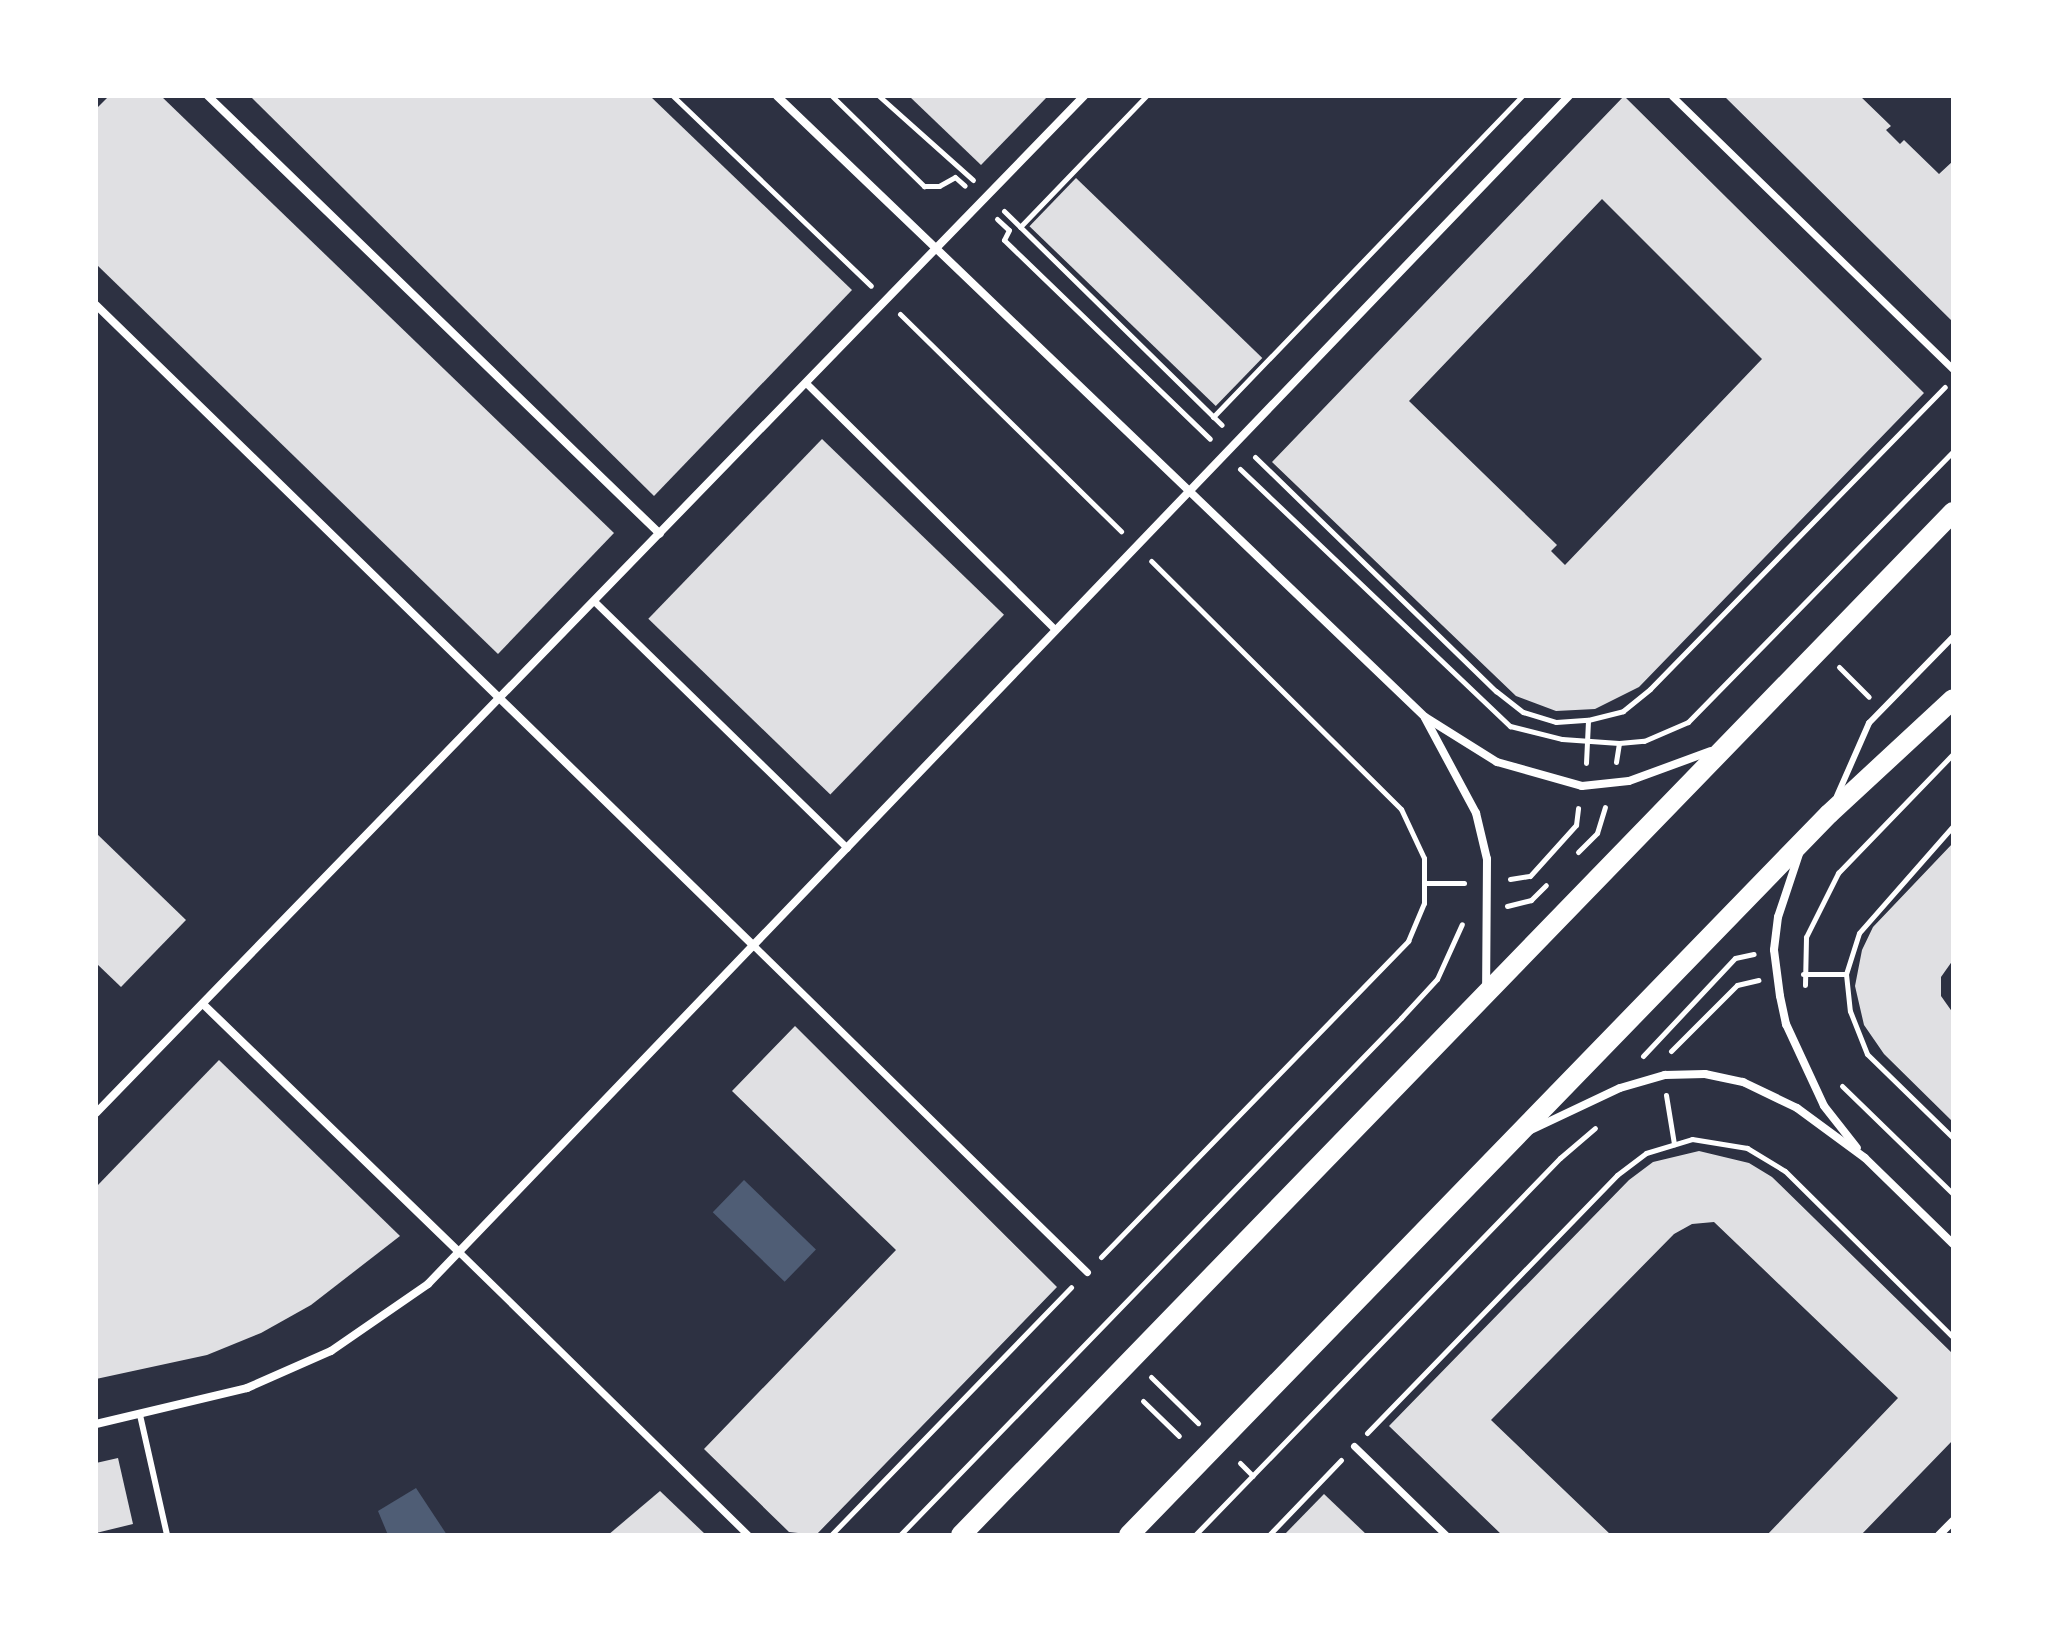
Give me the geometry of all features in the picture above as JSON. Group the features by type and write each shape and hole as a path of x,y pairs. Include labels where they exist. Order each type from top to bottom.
{"main road":[{"path":"961,1535 1953,512"},
{"path":"1129,1535 1829,814 1953,699"}],"street":[{"path":"208,96 660,534"},
{"path":"777,96 1185,493 1425,717 1497,762 1582,786 1612,784 1731,743"},
{"path":"96,1113 1084,96"},
{"path":"96,1424 247,1388 331,1351 428,1284 1569,96"},
{"path":"1672,96 1953,369"},
{"path":"96,305 1087,1272"},
{"path":"806,383 1055,629"},
{"path":"595,602 847,848"},
{"path":"1425,717 1476,813 1489,881 1485,996"},
{"path":"1805,839 1778,917 1774,950 1786,1024 1824,1106 1865,1158 1953,1244"},
{"path":"203,1004 748,1535"},
{"path":"1515,1137 1638,1083 1665,1075 1705,1074 1743,1082 1797,1108 1865,1158"},
{"path":"1354,1446 1446,1535"},
{"path":"1939,1535 1953,1521"}],"lane":[{"path":"1829,814 1869,723 1953,637"},
{"path":"140,1415 167,1535"}],"path":[{"path":"673,96 871,286"},
{"path":"832,96 924,186 939,186 955,177 968,190"},
{"path":"879,96 976,183"},
{"path":"1020,227 1146,96"},
{"path":"1213,417 1522,96"},
{"path":"1003,210 1229,432"},
{"path":"996,218 1009,230 1004,240 1216,445"},
{"path":"831,1535 1408,941 1424,903 1424,858 1401,809 893,308"},
{"path":"1245,448 1496,691 1523,712 1545,719 1588,720 1623,711 1650,689 1953,378"},
{"path":"1233,462 1510,726 1619,743 1644,741 1688,722 1953,451"},
{"path":"1847,675 1876,703"},
{"path":"1424,883 1530,876 1576,825 1588,720"},
{"path":"1567,864 1597,833 1612,784 1619,743"},
{"path":"1805,989 1806,937 1838,873 1953,754"},
{"path":"1953,826 1859,933 1846,974 1850,1011 1867,1054 1953,1138"},
{"path":"900,1535 1428,989 1451,955 1469,910 1531,900 1557,875"},
{"path":"1638,1083 1641,1058 1735,958 1774,950 1806,937"},
{"path":"1674,1144 1665,1075 1669,1053 1737,985 1805,974 1846,974"},
{"path":"1833,1078 1953,1194"},
{"path":"1195,1535 1560,1158 1599,1125"},
{"path":"1269,1535 1617,1175 1646,1153 1674,1144 1692,1139 1747,1148 1785,1171 1953,1337"},
{"path":"1159,1385 1195,1420"},
{"path":"1143,1401 1179,1436"}],"water":[{"path":"744,1180 816,1249 785,1282 713,1212"},
{"path":"416,1488 447,1535 388,1535 378,1511"}],"building":[{"path":"109,96 161,96 614,533 498,654 96,264 96,109"},
{"path":"250,96 650,96 852,290 654,496"},
{"path":"909,96 1048,96 981,165"},
{"path":"1624,96 1924,393 1639,687 1595,709 1556,711 1516,696 1272,462","holes":["1602,199 1762,359 1565,565 1551,551 1557,545 1409,401"]},
{"path":"1724,96 1860,96 1891,126 1886,130 1900,144 1904,140 1939,174 1953,161 1953,322"},
{"path":"1076,178 1262,358 1216,406 1029,226"},
{"path":"822,439 1004,615 830,795 648,619"},
{"path":"96,833 186,920 121,987 96,963"},
{"path":"1953,843 1953,960 1941,977 1941,996 1953,1013 1953,1122 1884,1054 1864,1025 1855,986 1862,950 1873,927"},
{"path":"795,1026 1057,1287 816,1535 789,1532 704,1449 896,1250 732,1091"},
{"path":"219,1060 400,1236 311,1305 261,1333 207,1355 96,1379 96,1187"},
{"path":"1699,1151 1749,1163 1772,1177 1953,1354 1953,1440 1861,1535 1767,1535 1898,1398 1714,1222 1692,1224 1674,1234 1491,1420 1611,1535 1502,1535 1389,1426 1629,1180 1653,1162"},
{"path":"118,1458 133,1524 96,1533 96,1463"},
{"path":"660,1491 706,1535 608,1535"},
{"path":"1324,1494 1367,1535 1284,1535"}]}
